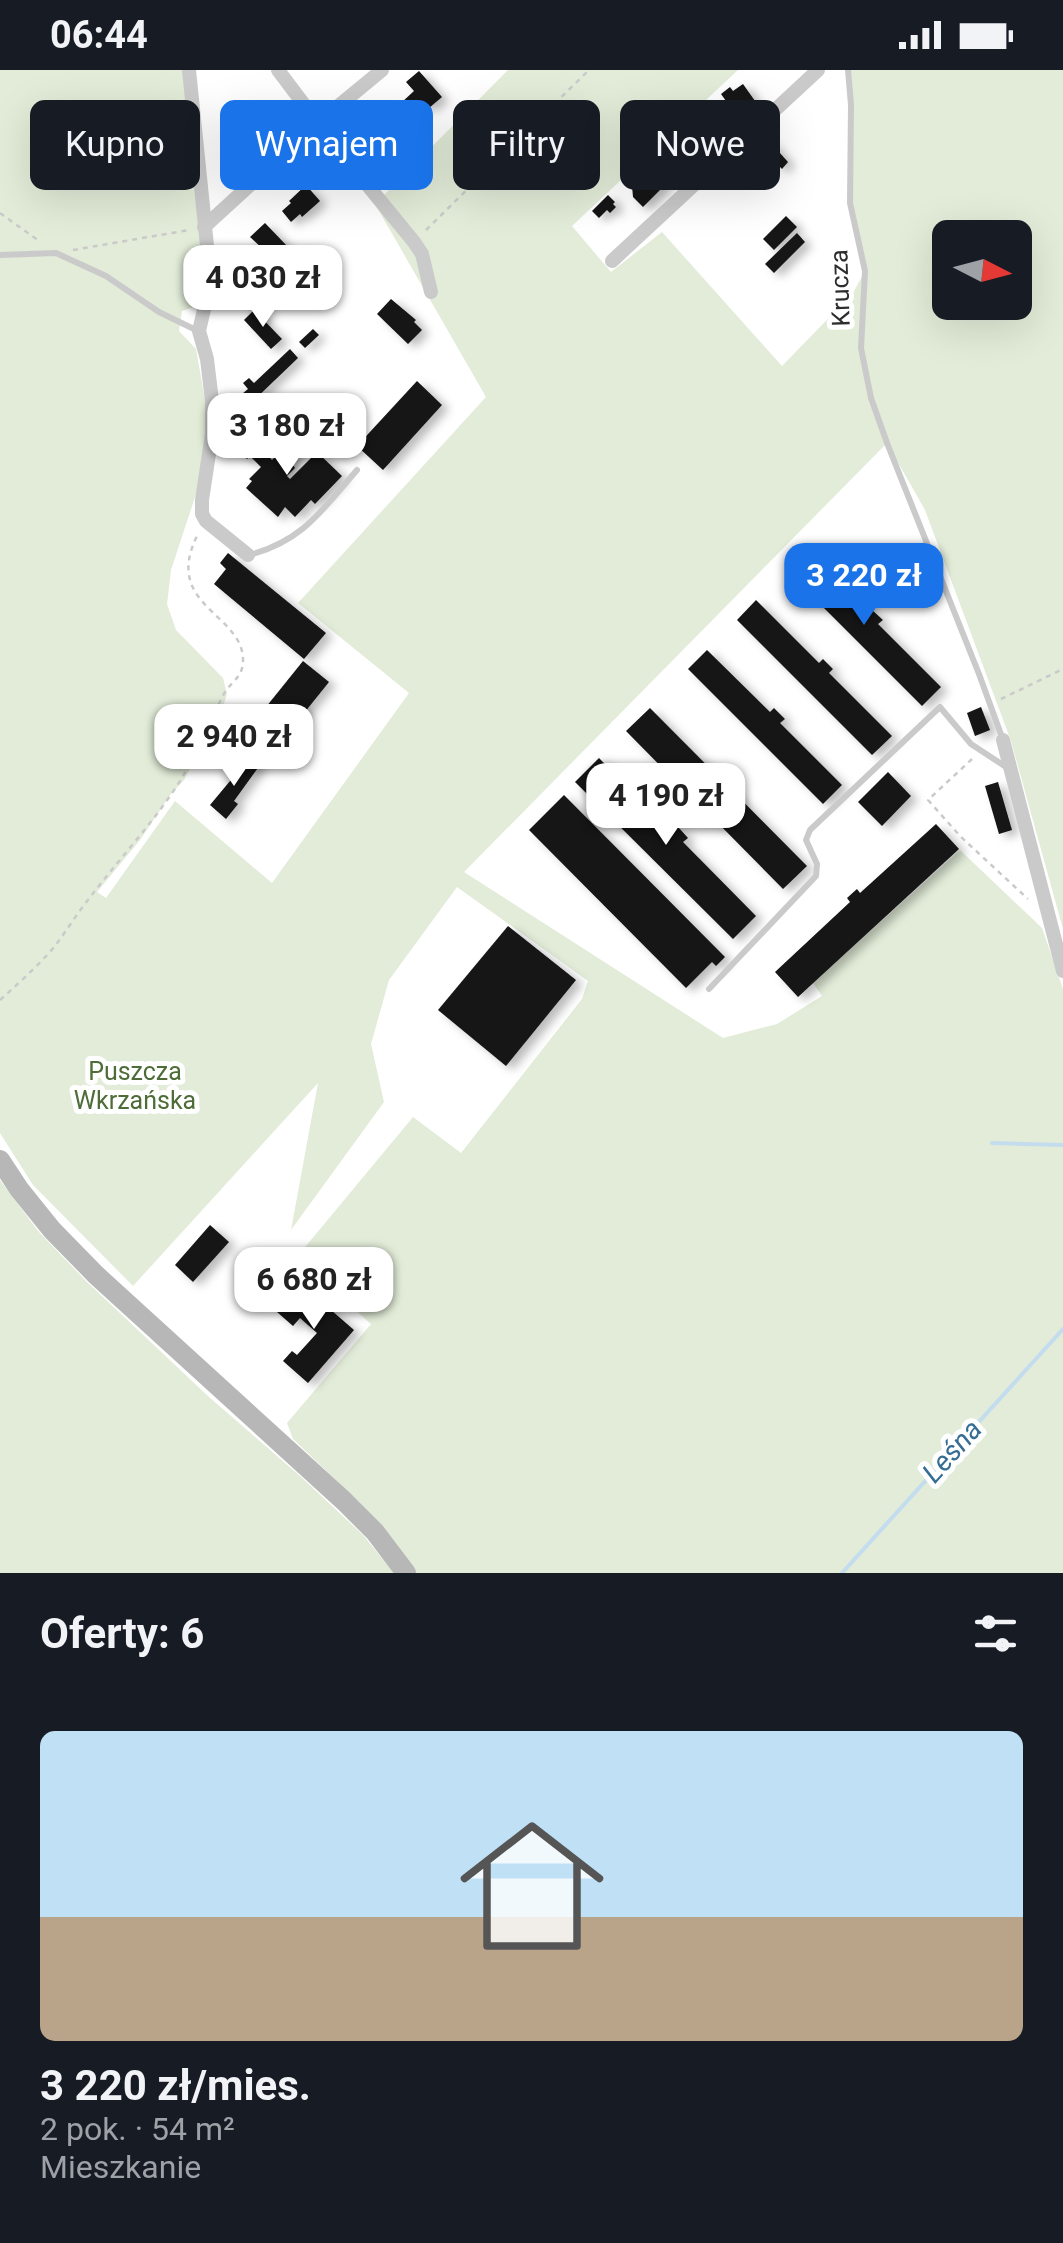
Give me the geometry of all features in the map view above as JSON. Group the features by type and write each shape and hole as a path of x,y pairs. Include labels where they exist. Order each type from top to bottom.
{"street":[{"path":"189,70 208,264 199,331 207,359 212,434 202,514 248,555"},
{"path":"278,70 301,100"},
{"path":"345,100 382,70"},
{"path":"612,260 818,70"},
{"path":"204,227 244,190"},
{"path":"372,190 422,254 431,292"},
{"path":"1003,740 1063,971"},
{"path":"0,1160 52,1230 96,1275 344,1501 375,1532 406,1573"}],"lane":[{"name":"Krucza","path":"848,70 850,204 865,271 861,348 871,398 1003,740"},
{"path":"0,255 56,253 106,276 159,312 199,331"},
{"path":"248,555 284,543 307,527 357,470"},
{"path":"708,989 816,876 818,864 806,840 810,830 940,707 971,744 1011,771"}],"path":[{"path":"414,242 589,70"},
{"path":"0,213 56,253 204,227"},
{"path":"0,1000 52,949 138,839 179,782 207,734 226,690 240,676 243,654 225,624 200,602 188,565 194,542 206,521"},
{"path":"990,704 1063,669"},
{"path":"981,750 928,800 961,838 1048,917"}],"green space":[{"name":"Puszcza Wkrzańska","path":"0,70 183,70 186,100 30,100 30,190 196,190 204,265 199,305 182,311 179,331 196,349 207,411 204,456 171,570 167,604 176,630 223,678 227,694 184,780 97,892 106,898 175,801 272,883 409,693 298,603 486,397 375,204 389,190 433,190 433,146 453,125 453,190 600,190 600,100 478,100 508,70 738,70 706,100 620,100 620,181 572,226 611,272 662,232 782,366 853,293 865,271 850,203 848,70 1063,70 1063,929 1011,741 925,510 887,443 464,872 723,1038 777,1024 822,996 813,983 960,850 1042,928 1063,989 1063,1573 414,1573 360,1503 293,1439 287,1423 371,1324 296,1258 413,1117 461,1153 582,999 588,981 457,887 389,980 371,1044 384,1102 291,1230 318,1083 133,1286 33,1185 0,1133"},
{"path":"0,1180 38,1231 87,1282 363,1535 394,1573 0,1573"}],"building":[{"path":"419,71 442,97 433,105 433,100 404,100 414,91 406,82"},
{"path":"743,84 754,100 725,100 721,94 730,87 733,91"},
{"path":"780,153 788,162 780,167"},
{"path":"301,190 310,190 320,201 291,222 282,211"},
{"path":"632,190 660,190 643,207 633,197"},
{"path":"608,195 616,207 599,218 592,211"},
{"path":"786,216 797,227 774,250 763,239"},
{"path":"265,223 293,257 282,268 250,237"},
{"path":"797,233 805,242 774,273 765,264"},
{"path":"243,268 263,288 252,298 247,293 244,297 233,287 237,283 232,278"},
{"path":"391,299 422,330 408,344 377,314"},
{"path":"254,310 282,339 271,349 244,320"},
{"path":"313,329 319,335 305,348 299,342"},
{"path":"290,349 298,358 251,403 242,394 248,389 243,383 249,378 254,383"},
{"path":"417,381 442,405 383,470 357,446"},
{"path":"337,424 348,436 336,449 325,437"},
{"path":"246,432 272,460 288,444 300,456 292,464 295,468 287,476 290,479 317,452 342,476 315,504 311,500 295,517 285,507 278,517 246,488 261,467 233,445"},
{"path":"805,551 868,613 872,610 883,620 878,624 941,687 922,706 786,570"},
{"path":"228,553 326,633 304,659 214,584 226,569 220,563"},
{"path":"756,600 819,663 823,659 833,669 829,673 892,736 872,755 737,620"},
{"path":"707,650 770,712 774,708 785,719 780,723 842,785 823,804 688,669"},
{"path":"303,661 329,682 292,728 266,707"},
{"path":"981,707 990,730 975,736 967,713"},
{"path":"650,708 807,866 783,889 710,815 705,819 695,809 699,805 626,731"},
{"path":"250,757 260,765 226,819 210,805"},
{"path":"599,758 672,832 678,827 688,838 683,842 756,916 733,939 575,782"},
{"path":"888,772 911,796 882,826 858,802"},
{"path":"998,782 1012,830 999,834 985,786"},
{"path":"564,795 725,957 716,966 712,962 686,988 529,830"},
{"path":"936,824 959,849 798,997 775,972 850,902 847,898 857,889 860,893"},
{"path":"508,926 576,980 506,1066 438,1010"},
{"path":"210,1225 229,1242 193,1282 175,1265"},
{"path":"301,1284 354,1330 308,1383 283,1361 292,1351 297,1355 317,1333 300,1318 293,1326 277,1312"}],"waterway":[{"path":"992,1143 1063,1145"},
{"name":"Leśna","path":"842,1573 1063,1329"}]}
